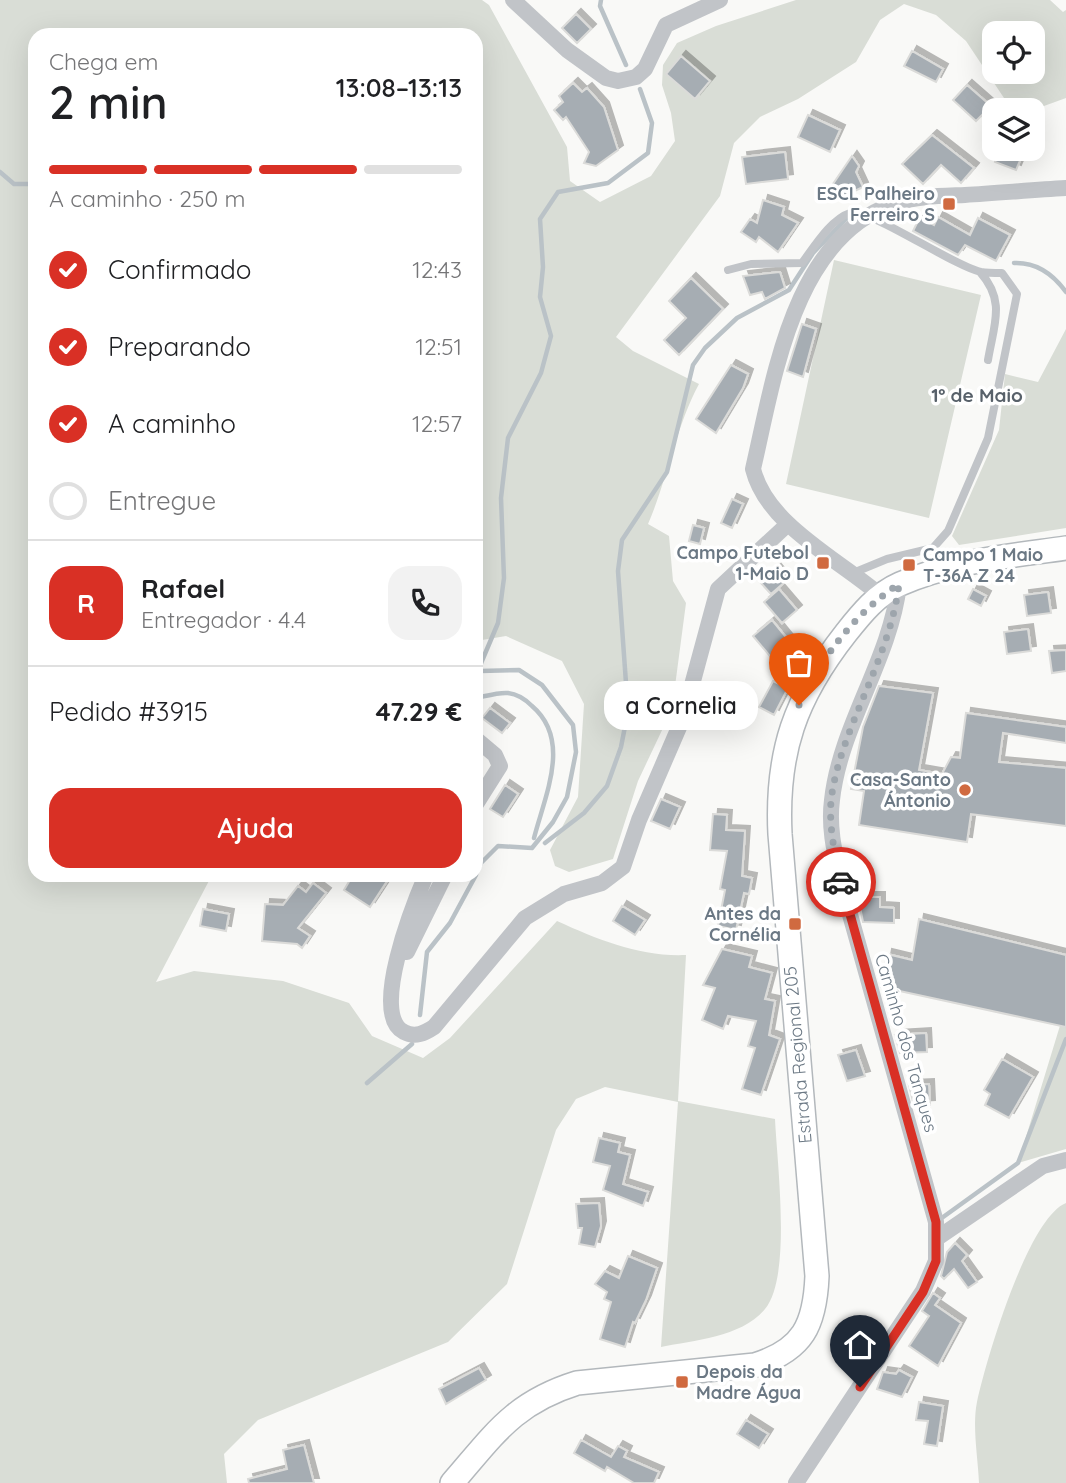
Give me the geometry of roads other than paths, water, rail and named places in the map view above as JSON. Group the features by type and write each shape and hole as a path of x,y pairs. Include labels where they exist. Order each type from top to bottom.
{"main road":[{"name":"Estrada Regional 205","path":"452,1483 505,1422 535,1399 577,1383 755,1365 790,1349 801,1338 813,1316 817,1276 778,790 790,730 809,684 866,609 890,590 951,567 1066,548"}],"street":[{"path":"513,0 567,50 606,78 618,81 630,80 641,74 666,25 720,0"},
{"path":"890,590 853,572 788,524 769,507 760,492 753,469 784,343 795,310 819,262 869,215 896,203 925,198 1066,188"},
{"path":"423,882 414,904 390,988 390,1010 400,1030 422,1034 445,1015 525,918 564,894 602,883 623,867 639,820 683,718 718,589 788,524"},
{"name":"Caminho dos Tanques","path":"796,1483 923,1292 936,1261 936,1222 842,886 831,833 831,801 837,772 890,630 890,590"},
{"path":"483,745 495,755 500,765 483,793"},
{"path":"398,961 415,941 441,882"},
{"path":"936,1239 1043,1166 1066,1160"}],"lane":[{"path":"728,270 751,264 802,263 820,239 847,214 855,212 869,215 914,242 980,272 1002,273 1017,294 988,438 941,542 933,548 887,559 853,572"},
{"path":"980,272 990,283 998,303 988,360"}],"waterway":[{"path":"601,0 600,6 626,65"},
{"path":"483,658 498,623 504,578 501,498 508,438 541,373 551,336 540,297 543,267 540,219 558,192 608,183 648,153 652,123 640,89"},
{"path":"0,172 14,184 28,184"},
{"path":"545,843 584,813 607,786 621,747 628,711 618,571 622,540 667,472 693,365 705,348 737,318 789,290 813,253 847,218"},
{"path":"1014,263 1043,270 1066,292"},
{"path":"483,671 519,670 542,685 573,725 576,752 567,797 553,822 532,848 498,846 483,861"},
{"path":"483,697 504,693 518,696 530,704 544,720 551,735 552,769 534,838"},
{"path":"420,1015 427,952 450,923 472,882"},
{"path":"939,1220 1018,1163 1066,1039"},
{"path":"367,1083 412,1044"}],"place":[{"name":"ESCL Palheiro Ferreiro S","path":"949,204"},
{"name":"Campo Futebol 1-Maio D","path":"823,563"},
{"name":"Campo 1 Maio T-36A Z 24","path":"909,565"},
{"name":"a Cornelia","path":"799,705"},
{"name":"Casa-Santo Ántonio","path":"965,790"},
{"name":"Antes da Cornélia","path":"795,924"},
{"name":"Depois da Madre Água","path":"682,1382"}],"district":[{"name":"1º de Maio","path":"977,395"}]}
